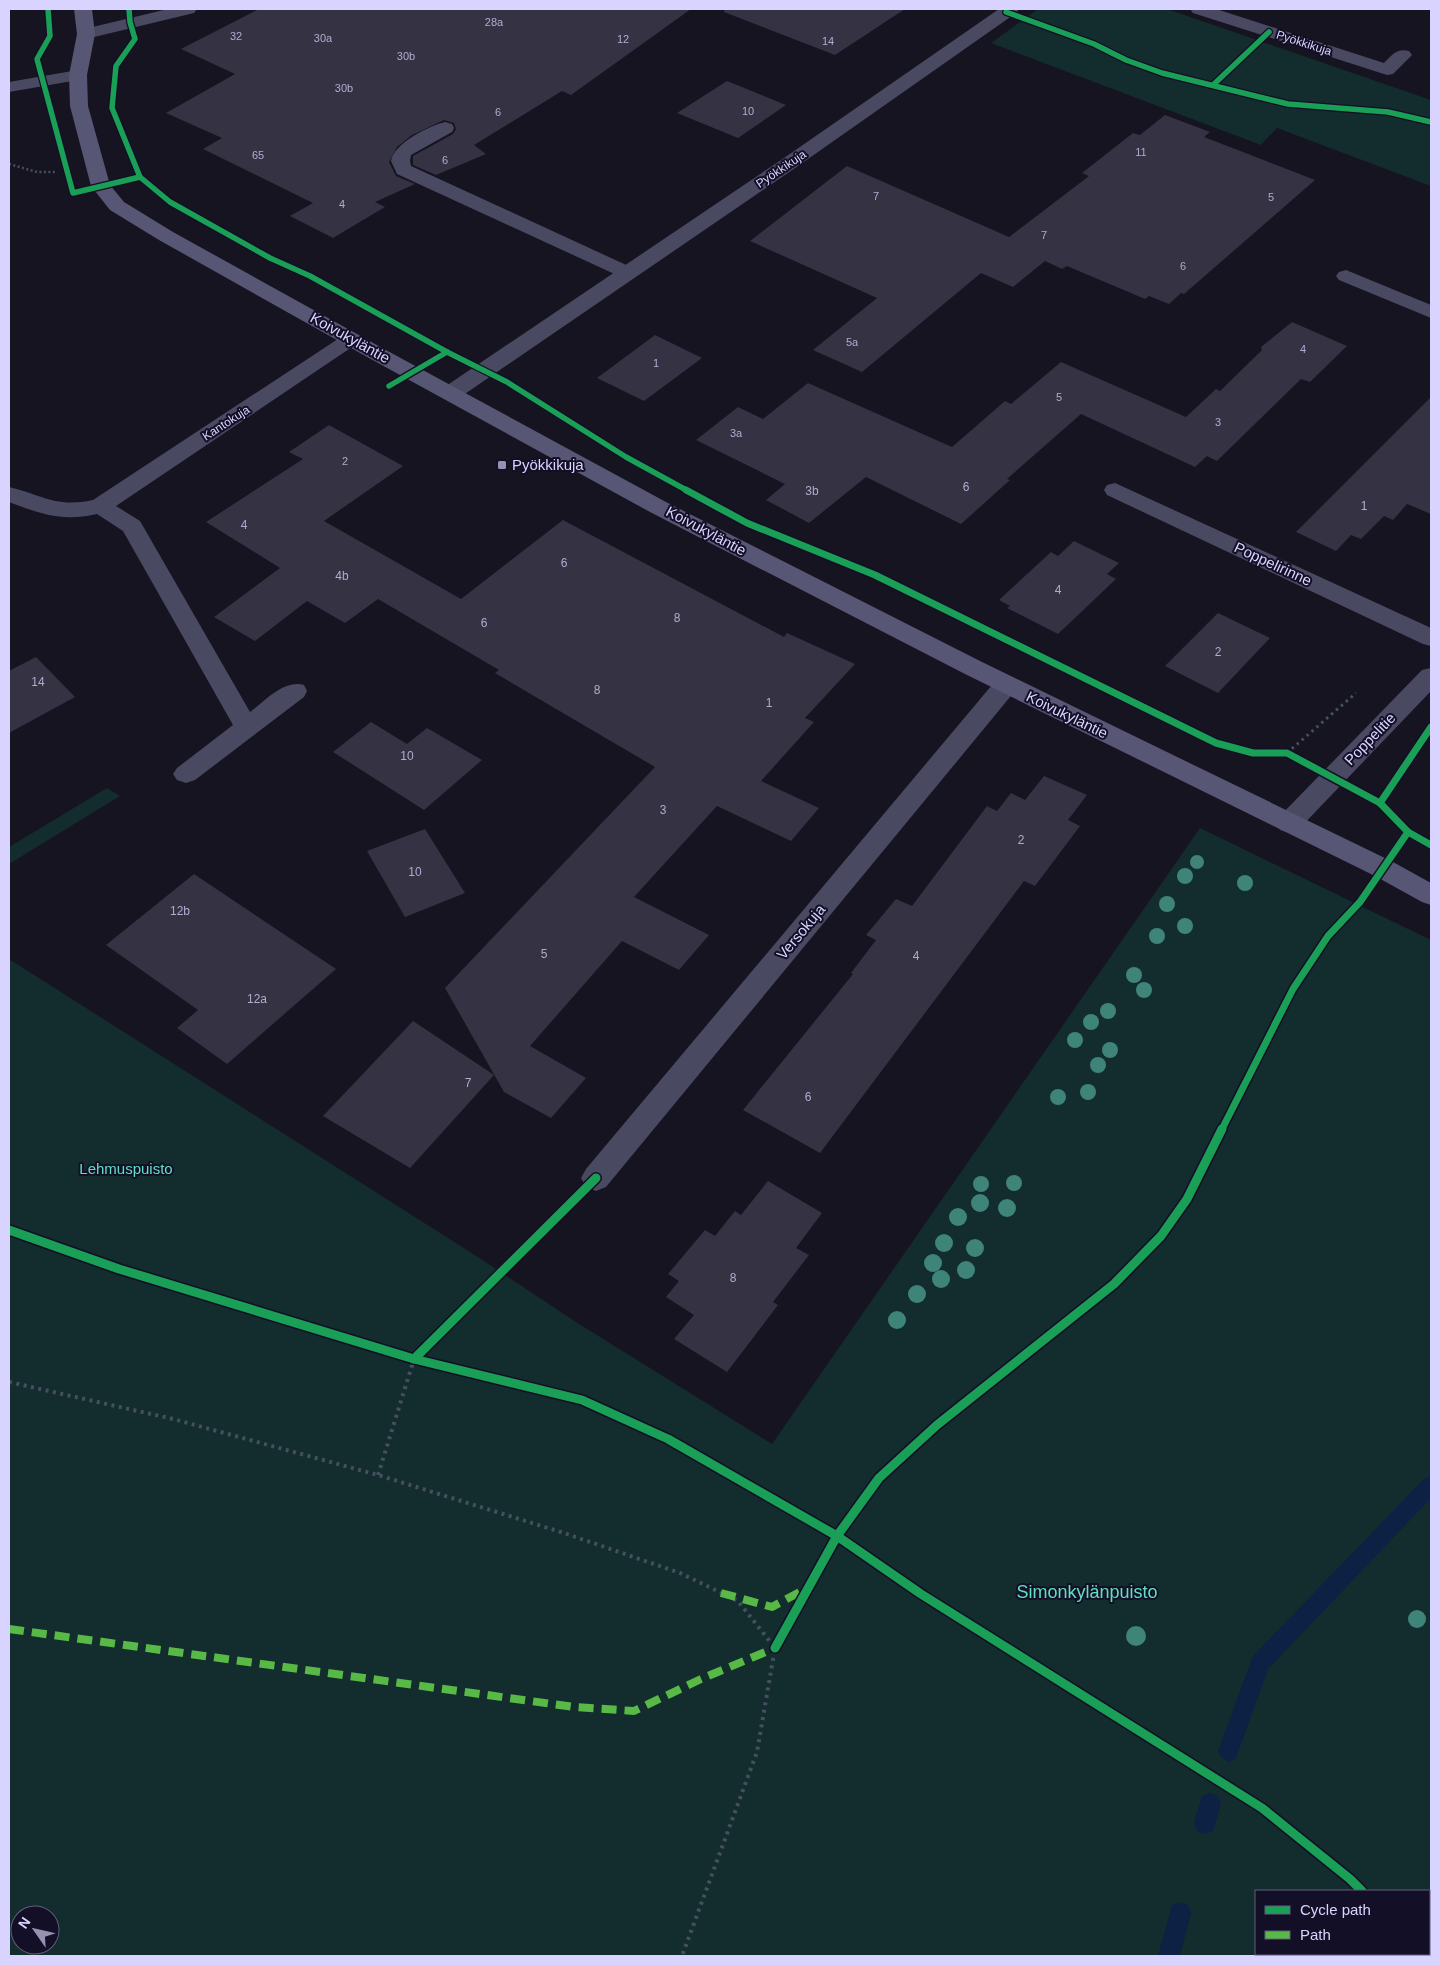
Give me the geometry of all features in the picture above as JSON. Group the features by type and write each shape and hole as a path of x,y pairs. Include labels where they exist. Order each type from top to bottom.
{"main road":[{"name":"Koivukyläntie","path":"83,9 86,34 78,75 79,106 101,186 117,206 166,236 451,393 535,442 1006,685 1384,869 1431,895"}],"street":[{"path":"86,34 188,9"},
{"name":"Pyökkikuja","path":"451,393 791,162 1010,9"},
{"name":"Pyökkikuja","path":"1199,9 1387,70 1403,55"},
{"path":"9,87 78,75"},
{"path":"445,128 406,150 401,156 400,163 404,170 628,273"},
{"path":"1346,276 1431,312"},
{"name":"Kantokuja","path":"9,494 46,508 77,511 100,506 351,339"},
{"name":"Poppelirinne","path":"1115,490 1431,638"},
{"path":"100,506 132,526 246,727"},
{"name":"Poppelitie","path":"1289,823 1431,676"},
{"name":"Versokuja","path":"596,1178 1006,685"},
{"path":"186,774 295,690"}],"path":[{"path":"9,164 37,172 67,172 73,192 101,186"},
{"path":"1332,778 1283,753 1359,690"},
{"path":"378,1475 414,1359 421,1352"},
{"path":"405,1356 424,1361"},
{"path":"9,1382 172,1418 378,1475 564,1533 680,1573 738,1601 775,1648"},
{"path":"682,1956 757,1752 775,1648 780,1640"}],"green space":[{"path":"1038,9 1167,9 1431,100 1431,186 1277,128 1261,145 991,43"},
{"path":"107,788 120,796 9,864 9,847"},
{"name":"Simonkylänpuisto","path":"1200,828 1431,940 1431,1956 9,1956 9,959 481,1259 576,1322 772,1444"}],"building":[{"path":"259,9 691,9 571,95 562,91 474,145 486,154 436,175 413,165 413,156 453,134 456,129 454,123 444,120 412,135 397,147 389,162 396,176 415,184 375,202 385,207 333,238 290,216 313,203 203,149 222,138 166,113 235,74 181,49"},
{"path":"725,9 905,9 835,55 724,12"},
{"path":"727,81 786,105 738,138 677,113"},
{"path":"1165,115 1210,132 1204,137 1315,180 1184,294 1181,293 1169,304 1149,296 1145,299 1067,266 1062,269 1045,261 1013,287 981,273 862,372 813,350 877,298 750,241 847,166 1009,237 1089,176 1082,173 1133,133 1140,135"},
{"path":"1292,322 1347,346 1310,382 1301,379 1217,461 1207,456 1195,467 1081,414 1007,479 1010,480 961,524 866,477 809,523 766,500 785,484 696,440 738,407 763,419 808,383 952,447 1005,401 1011,404 1061,362 1186,417 1216,389 1220,391 1262,350 1261,347"},
{"path":"655,335 702,358 644,401 597,378"},
{"path":"1431,397 1431,514 1407,504 1393,520 1384,516 1361,539 1351,535 1336,551 1296,532"},
{"path":"329,425 403,466 324,521 461,599 563,520 784,637 787,633 855,664 805,718 814,722 761,781 819,808 791,841 717,806 634,897 709,935 679,970 622,941 530,1046 586,1078 551,1118 504,1092 445,988 655,767 495,673 499,670 378,599 345,623 307,601 255,641 214,617 280,568 206,522 303,459 289,452"},
{"path":"1074,541 1119,563 1107,574 1116,579 1058,634 1007,608 1010,606 999,600 1051,552 1058,556"},
{"path":"1218,613 1270,638 1218,693 1165,666"},
{"path":"36,657 75,697 9,733 9,671"},
{"path":"371,722 407,744 427,728 482,760 424,810 333,752"},
{"path":"1044,776 1087,795 1068,820 1080,826 1035,886 1024,881 820,1153 743,1110 853,974 851,973 876,940 866,935 896,899 912,906 987,806 997,811 1011,793 1025,800"},
{"path":"425,829 465,893 405,917 367,851"},
{"path":"194,874 336,969 227,1064 177,1028 198,1010 106,945"},
{"path":"413,1021 494,1075 410,1168 323,1116"},
{"path":"768,1181 822,1213 796,1248 809,1255 773,1302 778,1305 727,1372 674,1339 694,1315 666,1297 679,1281 668,1274 705,1230 715,1236 735,1211 741,1215"}],"waterway":[{"path":"1229,1751 1260,1663 1431,1485"},
{"path":"1205,1823 1210,1804"},
{"path":"1169,1956 1180,1913"}],"marked path":[{"path":"721,1593 772,1607 807,1588"},
{"path":"9,1629 574,1707 634,1711 701,1679 775,1648"}],"cycle path":[{"path":"48,9 50,36 37,59 73,193 140,177"},
{"path":"129,9 130,22 135,39 116,66 112,108 140,177 170,202 270,258 310,276 447,352 507,382 626,457 747,523 875,575 1216,743 1253,753 1287,753 1380,803 1408,832 1431,845"},
{"path":"1006,12 1094,44 1126,60 1162,73 1288,104 1388,112 1431,122"},
{"path":"1213,85 1269,32"},
{"path":"389,386 447,352"},
{"path":"1380,803 1431,727"},
{"path":"775,1648 837,1536 879,1478 937,1425 1114,1284 1161,1236 1187,1199 1293,989 1328,936 1360,902 1408,832"},
{"path":"414,1359 596,1178"},
{"path":"9,1230 119,1269 414,1359 582,1400 668,1439 837,1536 921,1594 1262,1808 1361,1890"}],"place":[{"name":"Pyökkikuja","path":"502,465"}],"park label":[{"name":"Lehmuspuisto","path":"126,1169"}]}
